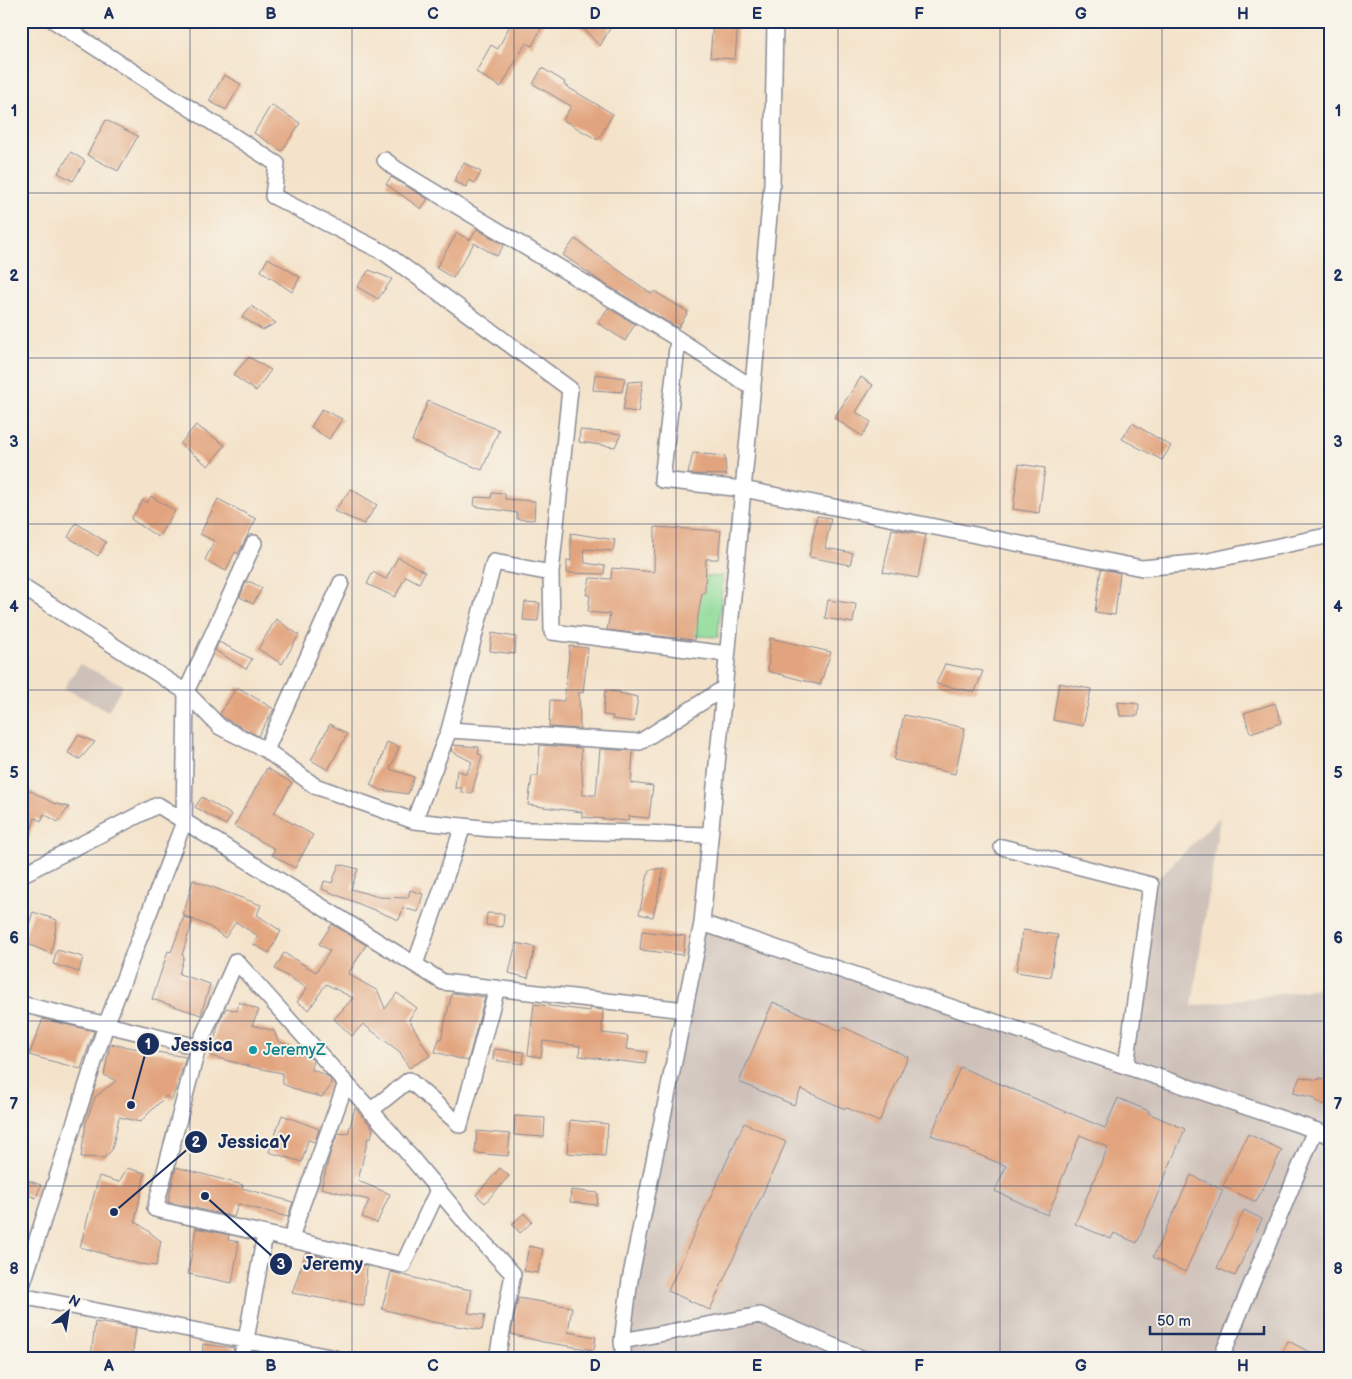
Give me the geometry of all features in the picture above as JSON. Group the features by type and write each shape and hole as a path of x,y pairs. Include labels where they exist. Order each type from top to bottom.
{"street":[{"path":"54,21 278,164 273,196 385,253 570,390 551,573 552,632 727,654"},
{"path":"624,1358 622,1341 630,1280 702,923 772,184 775,21"},
{"path":"385,160 405,174 678,339 753,388"},
{"path":"678,339 662,480 743,489 1142,568 1204,562 1331,535"},
{"path":"21,1289 106,1025 184,822 186,692 254,542"},
{"path":"414,821 449,730 494,562 551,573"},
{"path":"266,750 341,583"},
{"path":"21,586 186,692 220,727 266,750 315,786 414,821 491,829 710,835"},
{"path":"449,730 640,742 724,688"},
{"path":"21,875 158,805 443,982 685,1010"},
{"path":"415,964 442,891 463,826"},
{"path":"1002,847 1151,885 1126,1066"},
{"path":"702,923 1331,1136"},
{"path":"438,1190 402,1266 155,1209 198,1047 236,961 390,1132 469,1227 513,1274 497,1358"},
{"path":"370,1111 409,1080 460,1125 497,988"},
{"path":"21,1004 198,1047"},
{"path":"291,1239 346,1083"},
{"path":"1221,1358 1315,1130"},
{"path":"241,1358 265,1234"},
{"path":"21,1296 335,1358"},
{"path":"622,1341 760,1315 861,1358"}],"shaded area":[{"path":"80,664 123,685 108,711 64,688"},
{"path":"1220,817 1192,1006 1331,987 1331,1358 630,1358 626,1314 702,923 1126,1066 1151,885"}],"green space":[{"path":"723,576 718,637 694,636 626,588 705,577"}],"building":[{"path":"512,21 545,21 532,46 526,43 501,87 476,72 491,45 498,49"},
{"path":"576,21 614,21 600,46"},
{"path":"713,21 738,21 735,59 710,57"},
{"path":"542,68 565,82 564,85 613,114 598,140 563,120 571,106 533,84"},
{"path":"224,75 241,84 226,110 209,101"},
{"path":"271,105 300,123 282,151 254,133"},
{"path":"106,120 138,136 118,171 87,155"},
{"path":"71,152 85,161 73,181 58,173"},
{"path":"464,163 481,172 475,183 469,180 466,187 454,181"},
{"path":"391,177 428,199 421,209 386,184"},
{"path":"477,229 504,245 497,256 474,243 453,278 436,268 457,233 470,240"},
{"path":"575,239 652,294 654,291 688,312 678,328 600,281 563,255"},
{"path":"268,258 300,277 292,292 261,271"},
{"path":"369,270 392,279 378,299 357,287"},
{"path":"251,306 276,323 263,330 242,317"},
{"path":"608,308 635,324 625,341 598,323"},
{"path":"249,357 271,370 256,391 233,375"},
{"path":"595,374 625,378 622,392 593,390"},
{"path":"861,377 873,385 856,412 871,422 862,436 834,418"},
{"path":"643,381 638,412 623,410 628,382"},
{"path":"428,401 499,430 482,470 412,441"},
{"path":"322,409 342,419 329,439 311,427"},
{"path":"1132,423 1171,446 1162,460 1122,439"},
{"path":"196,425 225,445 208,466 180,444"},
{"path":"580,430 621,434 615,447 579,442"},
{"path":"693,453 725,456 726,475 688,474"},
{"path":"1019,464 1045,468 1039,513 1013,509"},
{"path":"351,489 377,505 364,524 334,511"},
{"path":"492,493 505,494 505,499 535,501 534,520 517,519 517,513 474,506 475,497 491,498"},
{"path":"151,496 175,511 158,537 131,519 143,500 147,503"},
{"path":"218,499 256,519 238,554 235,552 226,571 205,560 214,541 200,534"},
{"path":"817,516 831,518 825,548 853,553 850,565 809,557"},
{"path":"76,523 106,542 98,556 68,537"},
{"path":"655,527 721,531 718,559 706,559 705,593 702,593 694,640 607,630 610,614 588,612 590,595 586,595 590,578 611,579 612,568 654,572"},
{"path":"892,529 926,535 918,578 883,572"},
{"path":"571,533 615,540 613,551 584,549 585,563 605,566 604,574 567,573 567,560 571,561"},
{"path":"398,557 425,572 419,583 406,576 395,597 367,584 373,572 386,579"},
{"path":"1101,569 1120,573 1115,615 1095,612"},
{"path":"246,582 251,582 262,588 253,604 240,597"},
{"path":"828,600 856,604 853,623 825,618"},
{"path":"525,602 540,603 538,621 523,620"},
{"path":"276,619 299,635 282,664 258,649"},
{"path":"492,633 516,637 515,654 490,651"},
{"path":"770,638 831,652 820,685 768,671"},
{"path":"219,642 252,659 246,669 215,650"},
{"path":"570,646 588,648 583,693 579,692 580,729 549,727 550,700 564,701"},
{"path":"945,664 983,671 975,692 936,684"},
{"path":"1059,683 1091,689 1083,726 1053,720"},
{"path":"237,687 274,709 258,736 220,714"},
{"path":"605,691 620,692 638,697 634,722 612,719 613,716 603,715"},
{"path":"1118,702 1139,704 1138,716 1120,716"},
{"path":"1275,703 1281,723 1250,733 1244,713"},
{"path":"904,715 965,728 955,774 894,760"},
{"path":"330,724 347,734 328,770 311,760"},
{"path":"78,735 95,742 80,759 68,753"},
{"path":"387,742 399,747 390,769 414,777 408,794 381,790 370,785"},
{"path":"453,745 479,747 478,754 482,755 472,793 461,792 462,788 455,788 457,770 466,774 472,762 451,751"},
{"path":"540,745 581,748 583,795 596,795 600,749 633,751 631,783 653,786 649,818 629,816 628,821 582,817 582,812 528,805 532,776 538,776"},
{"path":"267,768 292,783 274,813 313,835 295,868 272,855 275,849 234,826"},
{"path":"29,790 53,803 69,807 58,822 44,814 41,821 35,818 24,854 21,853 21,804"},
{"path":"202,797 232,815 226,825 195,807"},
{"path":"339,864 358,869 351,889 379,897 408,898 410,890 423,894 418,912 403,908 399,920 322,889 324,881 332,883"},
{"path":"664,868 653,917 639,914 649,870"},
{"path":"193,880 261,905 257,915 281,931 269,953 253,944 258,936 236,922 225,938 210,927 183,915"},
{"path":"33,912 57,920 51,954 23,942"},
{"path":"487,913 504,914 503,927 486,925"},
{"path":"184,917 193,920 182,955 184,956 179,974 210,984 201,1015 152,999 168,951 171,952"},
{"path":"332,924 366,945 348,974 378,991 385,1009 397,993 417,1008 409,1019 430,1056 409,1068 400,1052 363,1024 352,1036 334,1019 353,998 326,984 309,1010 297,1002 307,988 275,969 284,953 316,972 330,951 319,944"},
{"path":"1023,930 1058,935 1050,977 1016,972"},
{"path":"642,931 685,936 683,955 640,950"},
{"path":"516,943 535,947 528,978 509,973"},
{"path":"57,950 83,957 79,972 53,964"},
{"path":"452,993 485,997 468,1061 435,1052 439,1039 441,1039"},
{"name":"JeremyZ","path":"239,1002 259,1010 252,1025 274,1031 278,1041 293,1047 297,1053 312,1059 311,1069 327,1076 331,1080 330,1087 322,1097 302,1092 283,1084 282,1073 210,1056 219,1022 224,1012 227,1008 237,1011"},
{"path":"773,1002 841,1031 843,1027 908,1057 879,1122 801,1089 794,1105 739,1082"},
{"path":"534,1004 590,1011 590,1008 603,1010 602,1033 628,1036 626,1049 647,1052 645,1064 579,1056 580,1046 543,1041 541,1057 528,1055"},
{"path":"43,1019 94,1031 81,1069 29,1055"},
{"path":"110,1044 186,1057 172,1100 166,1096 140,1122 119,1117 112,1150 104,1158 81,1157 86,1122 95,1097 116,1081 104,1075"},
{"path":"494,1049 524,1052 523,1064 493,1060"},
{"path":"960,1067 1105,1128 1118,1098 1185,1129 1137,1243 1114,1233 1111,1239 1075,1224 1108,1147 1080,1135 1047,1215 995,1191 1006,1166 931,1135"},
{"path":"1300,1077 1331,1080 1331,1097 1328,1106 1315,1101 1315,1098 1293,1093"},
{"path":"355,1108 373,1128 371,1138 368,1138 358,1181 390,1194 377,1223 362,1217 369,1200 321,1188 338,1133 348,1134"},
{"path":"282,1115 319,1129 315,1142 308,1140 302,1162 269,1152"},
{"path":"515,1116 545,1118 544,1137 514,1135"},
{"path":"570,1120 608,1124 605,1156 567,1153"},
{"path":"744,1123 786,1142 710,1310 668,1291"},
{"path":"477,1131 510,1134 508,1156 475,1153"},
{"path":"1248,1134 1282,1150 1256,1202 1223,1186"},
{"path":"176,1167 243,1185 242,1188 293,1202 288,1217 238,1204 234,1217 168,1202"},
{"path":"127,1168 145,1173 135,1221 161,1241 156,1266 139,1264 80,1247 99,1176 119,1182"},
{"path":"500,1168 509,1176 485,1203 476,1195"},
{"path":"1191,1175 1223,1190 1185,1272 1153,1257"},
{"path":"21,1178 41,1185 36,1198 21,1192"},
{"path":"571,1190 598,1193 597,1205 570,1202"},
{"path":"1244,1210 1262,1219 1235,1276 1217,1268"},
{"path":"524,1213 532,1222 520,1233 512,1224"},
{"path":"196,1228 229,1235 228,1240 239,1242 232,1283 188,1274"},
{"path":"529,1246 543,1249 538,1273 524,1271"},
{"path":"306,1253 367,1266 364,1306 292,1293"},
{"path":"391,1272 454,1288 472,1290 468,1313 485,1315 482,1330 432,1322 382,1309"},
{"path":"518,1298 572,1307 568,1332 596,1337 594,1350 543,1342 511,1334"},
{"path":"95,1322 136,1328 132,1358 91,1358"},
{"path":"1288,1341 1322,1358 1280,1358"},
{"path":"203,1344 234,1348 232,1358 202,1358"}],"place":[{"name":"JeremyZ","path":"253,1050"},
{"name":"Jessica","path":"131,1105"},
{"name":"Jeremy","path":"205,1196"},
{"name":"JessicaY","path":"114,1212"}]}
